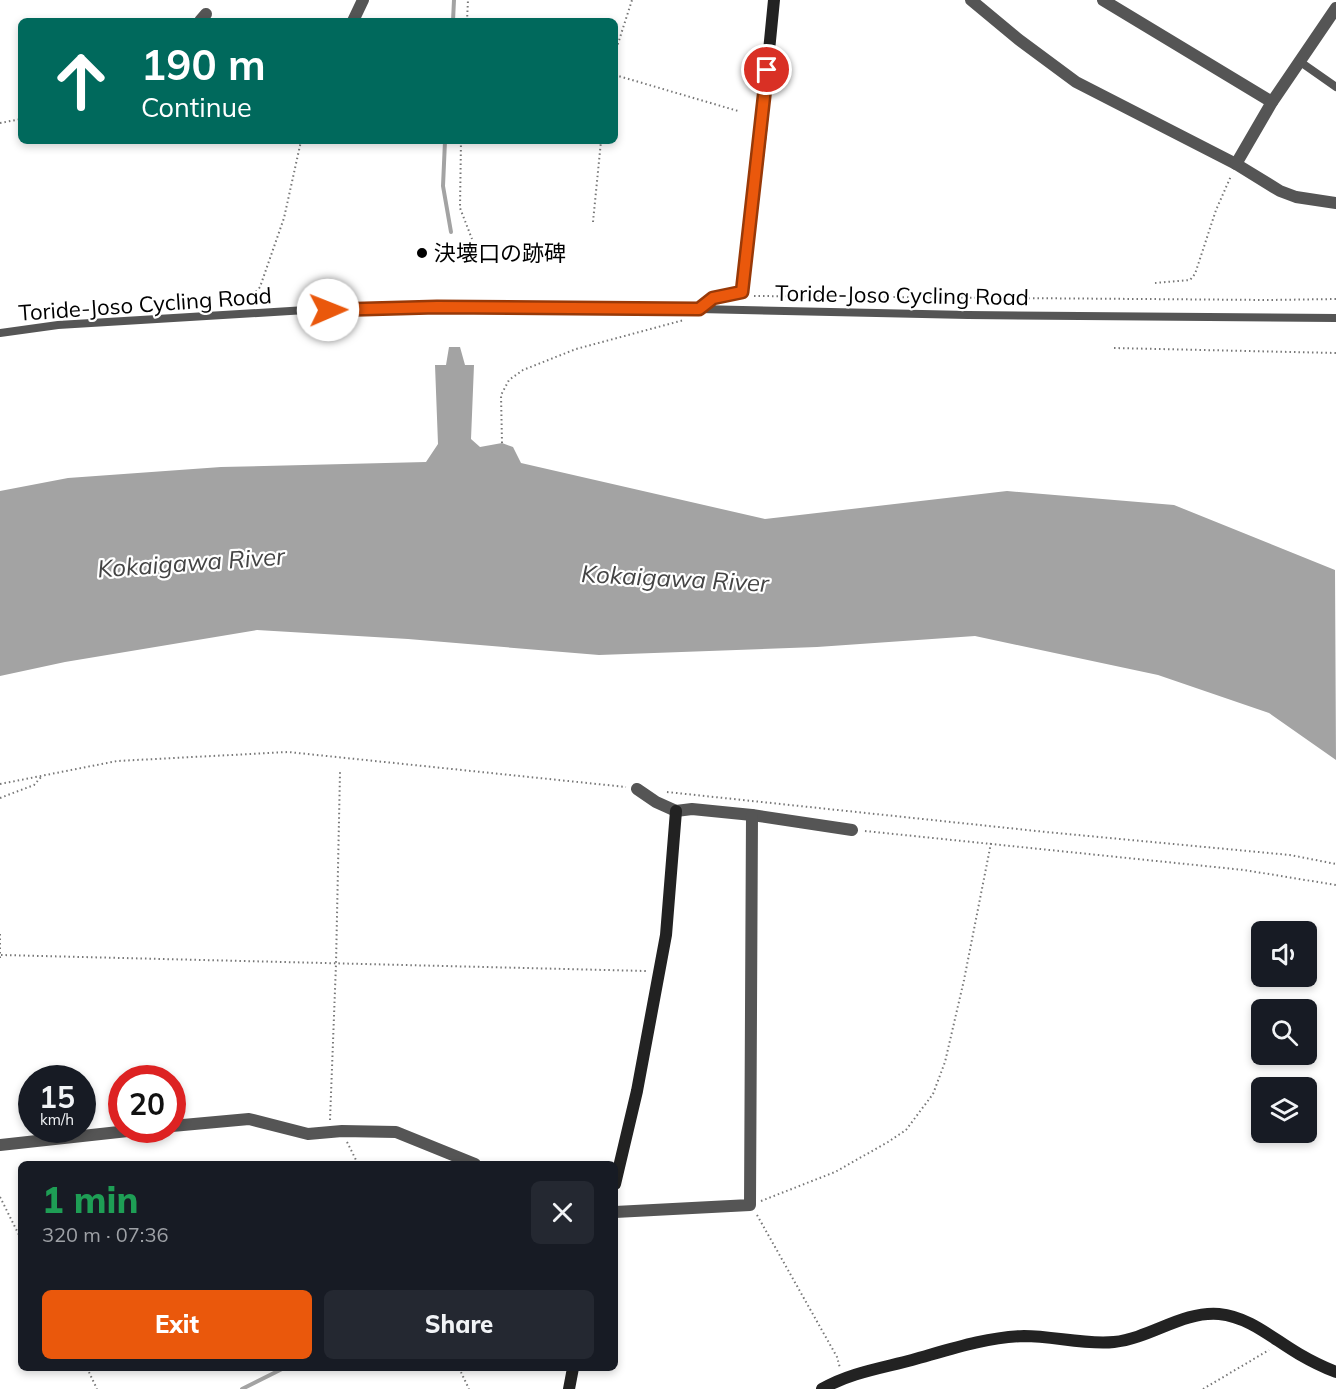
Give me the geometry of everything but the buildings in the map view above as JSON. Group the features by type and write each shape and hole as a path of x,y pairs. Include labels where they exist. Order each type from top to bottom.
{"street":[{"path":"354,18 363,0"},
{"path":"699,309 713,298 742,292 774,0"},
{"path":"971,0 1018,39 1076,82 1236,164 1280,190 1296,197 1336,203"},
{"path":"1102,0 1272,102"},
{"path":"1236,164 1272,102 1336,8"},
{"path":"637,789 656,802 676,811 692,810 752,815 852,830"},
{"path":"618,1171 639,1080 666,935 676,811"},
{"path":"618,1212 750,1205 752,815"},
{"path":"186,1125 249,1119 308,1134 335,1131 396,1132 468,1161"},
{"path":"0,1144 108,1133"},
{"path":"822,1389 843,1378 993,1340 1024,1336 1099,1343 1116,1342 1134,1338 1190,1316 1202,1314 1236,1317 1311,1361 1336,1372"},
{"path":"569,1389 572,1371"}],"lane":[{"path":"1299,61 1336,87"},
{"name":"Toride-Joso Cycling Road","path":"0,333 58,325 306,310 437,307 1336,318"}],"path":[{"path":"467,18 468,0"},
{"path":"618,44 632,0"},
{"path":"618,76 738,111"},
{"path":"0,123 18,120"},
{"path":"232,303 253,296 260,287 284,218 300,144"},
{"path":"461,144 460,208 472,239"},
{"path":"593,222 601,144"},
{"path":"1155,284 1190,280 1196,274 1216,210 1236,164"},
{"path":"742,292 765,297 1248,300 1336,298"},
{"path":"502,443 501,395 509,380 523,370 576,349 692,318 699,309"},
{"path":"1114,348 1336,353"},
{"path":"340,772 335,1131 356,1161"},
{"path":"0,798 34,785 42,776"},
{"path":"852,830 1244,870 1336,885"},
{"path":"843,1378 837,1357 750,1205 835,1172 888,1142 906,1130 933,1094 945,1062 959,1004 991,843"},
{"path":"0,934 0,957 660,971"},
{"path":"0,1197 18,1233"},
{"path":"1203,1389 1282,1343"},
{"path":"88,1371 97,1389"},
{"path":"460,1371 469,1389"}],"water":[{"name":"Kokaigawa River","path":"449,347 460,347 465,365 474,365 471,439 480,447 502,443 513,447 521,463 765,519 1007,491 1174,505 1335,570 1336,760 1269,713 1158,675 975,636 817,647 599,655 408,639 257,630 65,662 0,676 0,491 68,478 221,467 426,462 438,444 435,365 446,365"}],"waterway":[{"path":"453,18 454,0"},
{"path":"445,144 443,186 451,232"},
{"path":"242,1389 278,1371"}],"place":[{"name":"決壊口の跡碑","path":"422,253"}],"route":[{"path":"328,310 437,307 699,309 713,298 742,292 767,70"}]}
